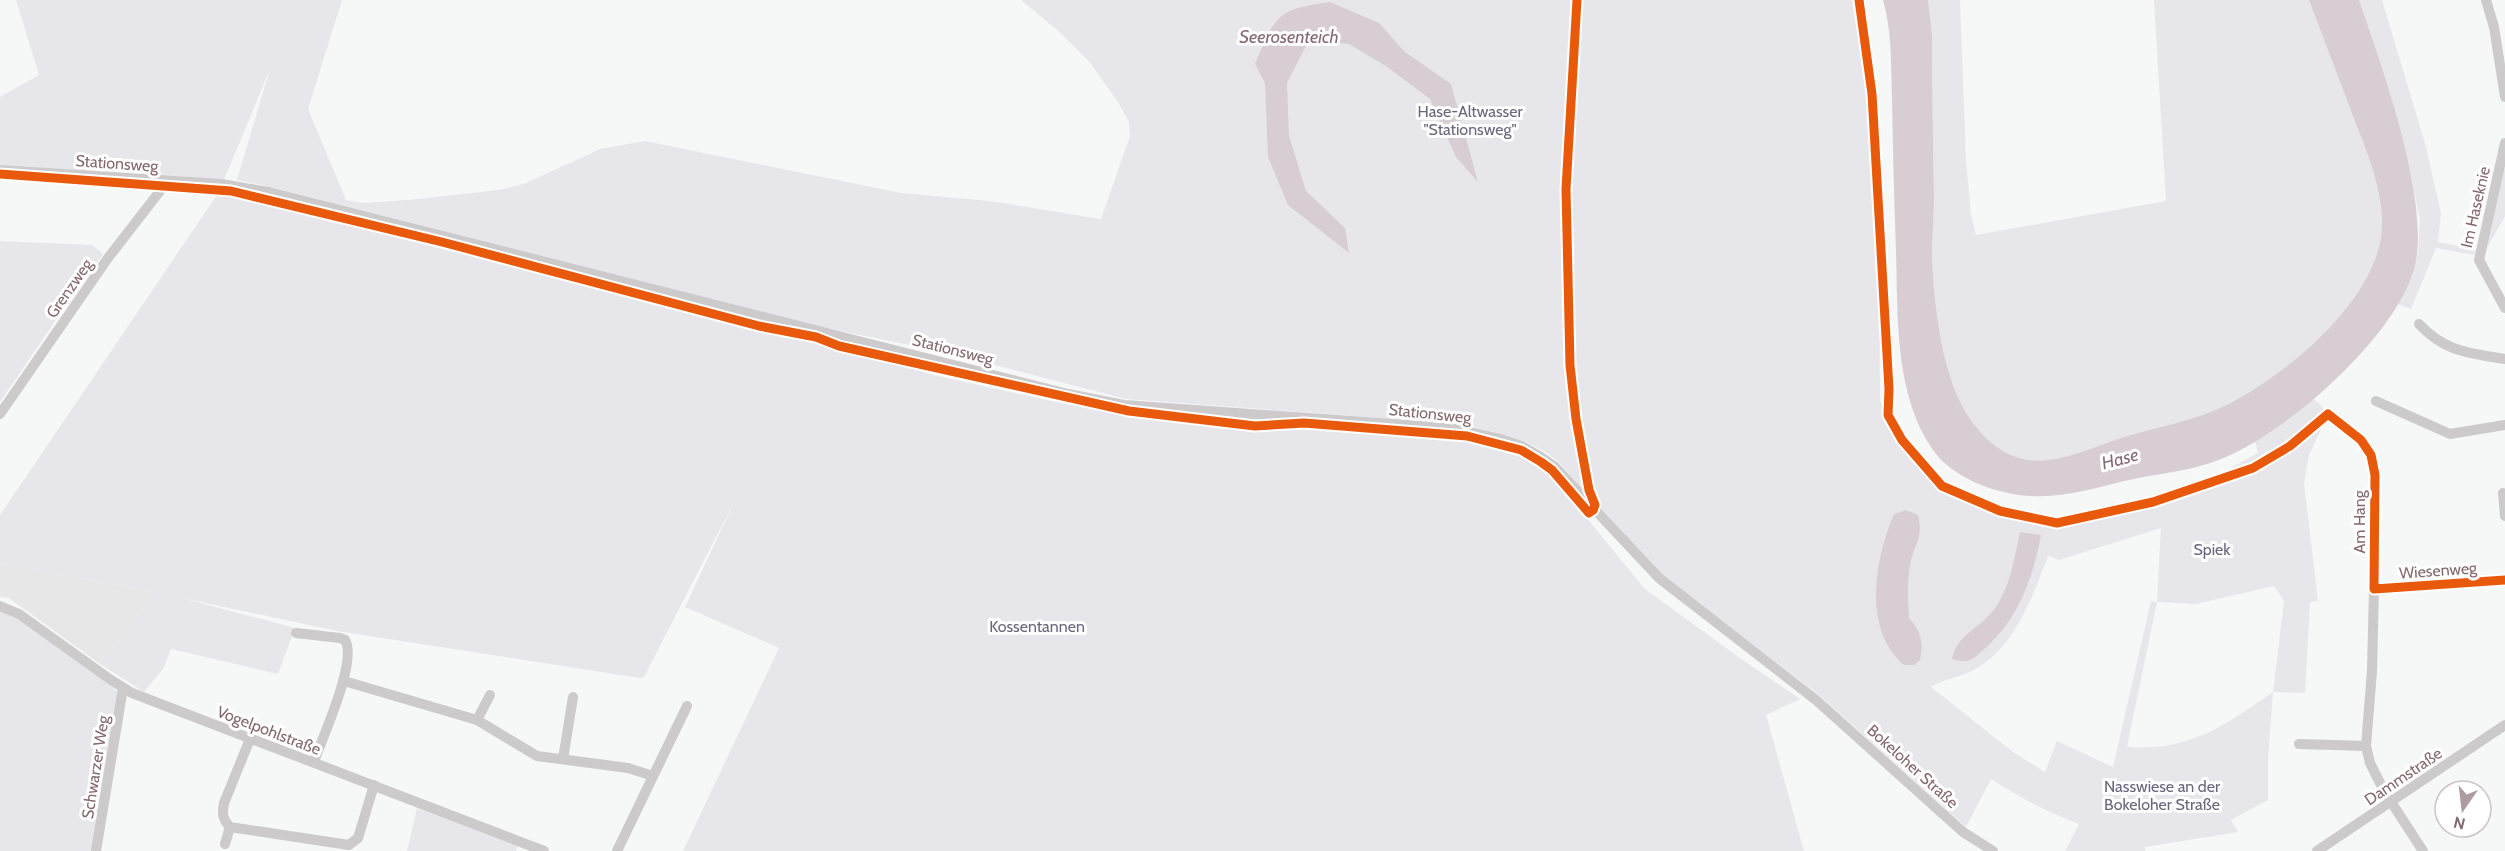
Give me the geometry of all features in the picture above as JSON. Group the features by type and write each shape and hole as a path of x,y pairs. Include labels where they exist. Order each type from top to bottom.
{"street":[{"path":"2486,0 2494,27 2505,97"},
{"name":"Im Haseknie","path":"2505,143 2478,260 2505,308"},
{"name":"Stationsweg","path":"0,170 221,184 269,192 819,332 944,361 1068,394 1124,405 1450,428 1501,439 1522,446 1554,466 1659,578 1816,700"},
{"name":"Grenzweg","path":"0,414 108,258 160,191 165,181"},
{"path":"2419,324 2433,340 2461,351 2505,359"},
{"path":"2376,401 2450,434 2505,425"},
{"name":"Am Hang","path":"2371,454 2375,475 2374,589 2372,671 2366,747 2370,763 2390,802 2423,851"},
{"path":"2503,493 2505,516"},
{"name":"Wiesenweg","path":"2374,589 2505,580"},
{"name":"Vogelpohlstraße","path":"0,606 19,614 123,688 544,851"},
{"path":"296,633 345,640 349,649 344,681 314,762"},
{"path":"344,681 477,720 537,756 628,768 653,776"},
{"name":"Schwarzer Weg","path":"96,851 123,688"},
{"path":"477,720 490,695"},
{"path":"563,759 573,697"},
{"name":"Bokeloher Straße","path":"1816,700 1963,832 1993,851"},
{"path":"617,851 687,706"},
{"name":"Dammstraße","path":"2317,851 2505,725"},
{"path":"250,739 224,803 222,813 224,822 230,827 349,845 363,851"},
{"path":"2299,744 2366,747"},
{"path":"349,845 358,838 374,785"},
{"path":"225,844 230,827"}],"shaded area":[{"path":"0,563 155,592 100,664 9,598 0,597"}],"green space":[{"path":"16,0 342,0 308,109 346,200 363,203 499,190 524,184 600,149 645,141 901,193 990,201 1101,219 1130,136 1129,122 1118,102 1088,60 1021,0 1859,0 1872,94 1879,240 1880,401 1907,448 1942,486 2000,511 2057,523 2153,502 2232,475 2232,467 2258,453 2255,441 2271,432 2313,399 2321,405 2325,414 2332,416 2324,423 2309,455 2304,483 2318,601 2310,602 2305,693 2273,692 2268,759 2268,800 2231,820 2238,832 2145,847 2145,851 2065,851 2079,824 2034,804 1991,779 1966,827 1818,694 1664,577 1595,502 1576,420 1588,491 1582,490 1561,464 1546,452 1507,435 1451,423 1126,399 948,353 822,327 237,180 270,69 224,180 0,165 0,97 39,75","holes":["2161,528 2157,602 2151,601 2113,767 2057,741 2045,772 2013,752 1931,687 1974,670 2001,648 2020,620 2048,556 2059,560","2274,586 2284,601 2273,692 2222,725 2188,740 2169,745 2127,747 2157,602 2196,604"]},
{"path":"1928,0 1960,0 1966,159 1971,215 1976,235 2166,201 2154,0 2309,0 2367,152 2377,186 2382,220 2381,237 2374,262 2362,286 2345,310 2302,353 2256,388 2221,408 2062,457 2026,460 2008,454 1991,442 1973,423 1962,406 1947,366 1942,343 1932,256 1934,198 1932,35"},
{"path":"2359,0 2382,0 2426,147 2441,214 2438,242 2475,249 2474,255 2436,248 2411,309 2398,304 2413,275 2418,253 2420,220 2408,160"},
{"path":"2505,169 2505,216 2483,255 2502,173"},
{"name":"Kossentannen","path":"219,192 305,212 716,321 816,343 938,376 1060,403 1123,415 1447,437 1497,446 1539,466 1572,500 1645,589 1800,699 1766,715 1804,851 683,851 779,648 685,607 734,502 644,677 337,631 182,598 295,628 278,674 171,649 163,669 144,692 100,664 155,592 0,563 0,515"},
{"path":"0,241 92,245 103,254 0,402"},
{"path":"0,611 17,618 116,690 121,701 96,851 0,851"},
{"path":"417,808 518,846 516,851 407,851"}],"water":[{"name":"Hase","path":"1883,0 1928,0 1932,35 1934,198 1932,256 1942,343 1947,366 1962,406 1973,423 1991,442 2008,454 2026,460 2062,457 2221,408 2256,388 2302,353 2345,310 2362,286 2374,262 2381,237 2382,220 2377,186 2367,152 2309,0 2359,0 2392,99 2412,178 2417,215 2418,248 2412,276 2402,298 2372,341 2333,382 2272,431 2224,458 2188,469 2081,491 2044,496 2005,492 1964,477 1941,460 1933,450 1920,428 1905,380 1898,328 1890,49"},
{"name":"Seerosenteich","path":"1330,2 1379,23 1405,52 1451,84 1478,182 1456,157 1430,99 1386,66 1349,44 1309,40 1287,83 1289,136 1306,191 1345,228 1349,253 1288,205 1268,157 1265,83 1255,64 1273,25 1280,18 1298,8"},
{"path":"1906,510 1918,515 1920,523 1919,536 1910,565 1908,585 1909,618 1919,633 1922,648 1920,660 1914,665 1904,665 1891,650 1882,633 1877,613 1878,572 1887,532 1894,514"},
{"path":"2020,532 2041,535 2022,599 2005,627 1977,656 1964,661 1952,659 1958,644 1993,611 2004,593"}],"cycle path":[{"path":"1577,0 1566,189 1570,365 1576,419 1589,490 1595,505 1593,510"},
{"path":"1859,0 1872,94 1889,389 1888,415 1902,440 1942,486 2000,511 2057,523 2153,502 2253,468 2290,446 2328,414 2361,440 2371,455 2375,475 2374,589 2505,580"},
{"path":"0,174 231,191 442,242 759,326 816,337 839,346 1129,411 1255,426 1304,423 1467,436 1521,450 1552,470 1589,513 1593,510"}],"park label":[{"name":"Hase-Altwasser \"Stationsweg\"","path":"1470,120"},
{"name":"Spiek","path":"2212,549"},
{"name":"Nasswiese an der Bokeloher Straße","path":"2162,795"}]}
